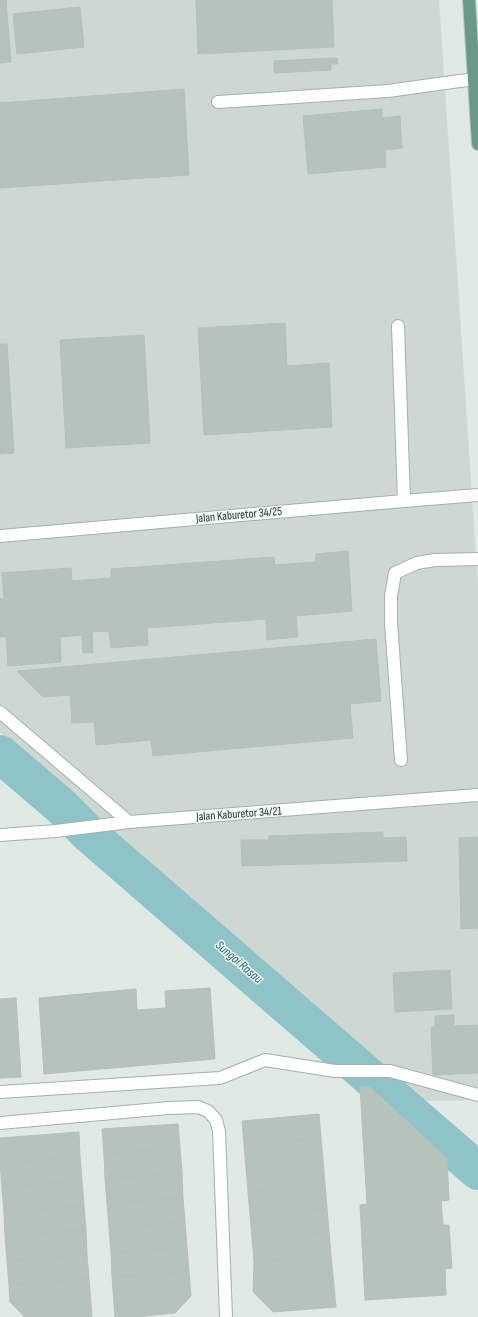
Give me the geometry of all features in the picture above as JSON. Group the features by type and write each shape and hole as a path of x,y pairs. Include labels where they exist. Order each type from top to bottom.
{"main road":[{"path":"469,0 475,58 474,79 478,144"}],"street":[{"path":"218,102 388,91 474,79"},
{"path":"398,326 404,500"},
{"name":"Jalan Kaburetor 34/25","path":"0,536 404,500 478,495"},
{"path":"401,760 391,623 391,596 395,573 417,563 435,560 478,559"},
{"path":"0,712 129,822"},
{"name":"Jalan Kaburetor 34/21","path":"0,835 56,831 129,822 478,795"},
{"path":"0,1092 220,1078 265,1060 335,1071 390,1071 478,1095"},
{"path":"0,1123 170,1108 198,1107 208,1112 216,1120 219,1131 226,1317"}],"shaded area":[{"path":"0,0 439,0 478,586 478,1100 424,1101 0,732"}],"building":[{"path":"0,0 6,0 11,62 0,63"},
{"path":"196,0 332,0 334,47 198,54"},
{"path":"80,7 84,47 17,54 13,14"},
{"path":"337,58 338,64 331,64 331,70 274,73 274,61"},
{"path":"184,89 189,175 0,188 0,103"},
{"path":"382,109 382,118 400,116 402,148 385,150 386,167 308,174 303,116"},
{"path":"285,323 287,366 329,363 332,427 204,435 198,328"},
{"path":"144,335 150,443 66,448 60,340"},
{"path":"0,344 7,344 14,453 0,454"},
{"path":"348,551 352,611 296,616 298,637 267,640 266,619 147,628 148,645 111,648 109,631 92,632 93,653 83,653 82,635 60,637 61,662 8,666 6,637 0,637 0,599 4,598 2,573 71,568 72,581 111,578 111,569 274,557 275,565 316,562 316,554"},
{"path":"376,639 381,701 350,704 353,738 153,756 151,740 96,745 94,722 72,723 70,695 43,697 17,671"},
{"path":"383,832 383,838 406,837 407,861 242,866 241,840 269,840 269,836"},
{"path":"478,837 478,928 461,929 459,838"},
{"path":"450,970 452,1009 395,1012 393,973"},
{"path":"210,988 215,1059 44,1074 39,998 136,989 137,1010 166,1008 165,991"},
{"path":"16,998 21,1077 0,1078 0,999"},
{"path":"454,1015 454,1026 478,1025 478,1073 433,1075 431,1028 435,1027 435,1016"},
{"path":"360,1087 370,1087 447,1158 449,1200 441,1201 443,1225 449,1225 452,1268 445,1269 446,1295 365,1300 360,1205 367,1204"},
{"path":"319,1114 321,1138 244,1145 242,1121"},
{"path":"178,1124 180,1148 104,1154 102,1129"},
{"path":"79,1132 80,1157 0,1163 0,1138"},
{"path":"321,1138 323,1161 246,1168 244,1145"},
{"path":"180,1148 182,1173 105,1179 104,1154"},
{"path":"80,1157 82,1181 2,1187 0,1163"},
{"path":"323,1161 325,1185 248,1192 246,1168"},
{"path":"182,1173 183,1198 107,1203 105,1179"},
{"path":"82,1181 84,1206 4,1212 2,1187"},
{"path":"325,1185 327,1208 250,1215 248,1192"},
{"path":"183,1198 185,1222 109,1228 107,1203"},
{"path":"84,1206 86,1230 5,1236 4,1212"},
{"path":"327,1208 329,1232 252,1238 250,1215"},
{"path":"185,1222 187,1247 111,1253 109,1228"},
{"path":"86,1230 87,1255 7,1261 5,1236"},
{"path":"329,1232 331,1255 254,1262 252,1238"},
{"path":"187,1247 189,1272 112,1277 111,1253"},
{"path":"87,1255 89,1279 9,1285 7,1261"},
{"path":"331,1255 336,1307 273,1312 253,1292 254,1262"},
{"path":"189,1272 191,1296 175,1313 135,1317 115,1317 112,1277"},
{"path":"89,1279 92,1317 25,1317 10,1302 9,1285"}],"waterway":[{"name":"Sungai Rasau","path":"0,754 62,807 90,835 478,1171"}]}
